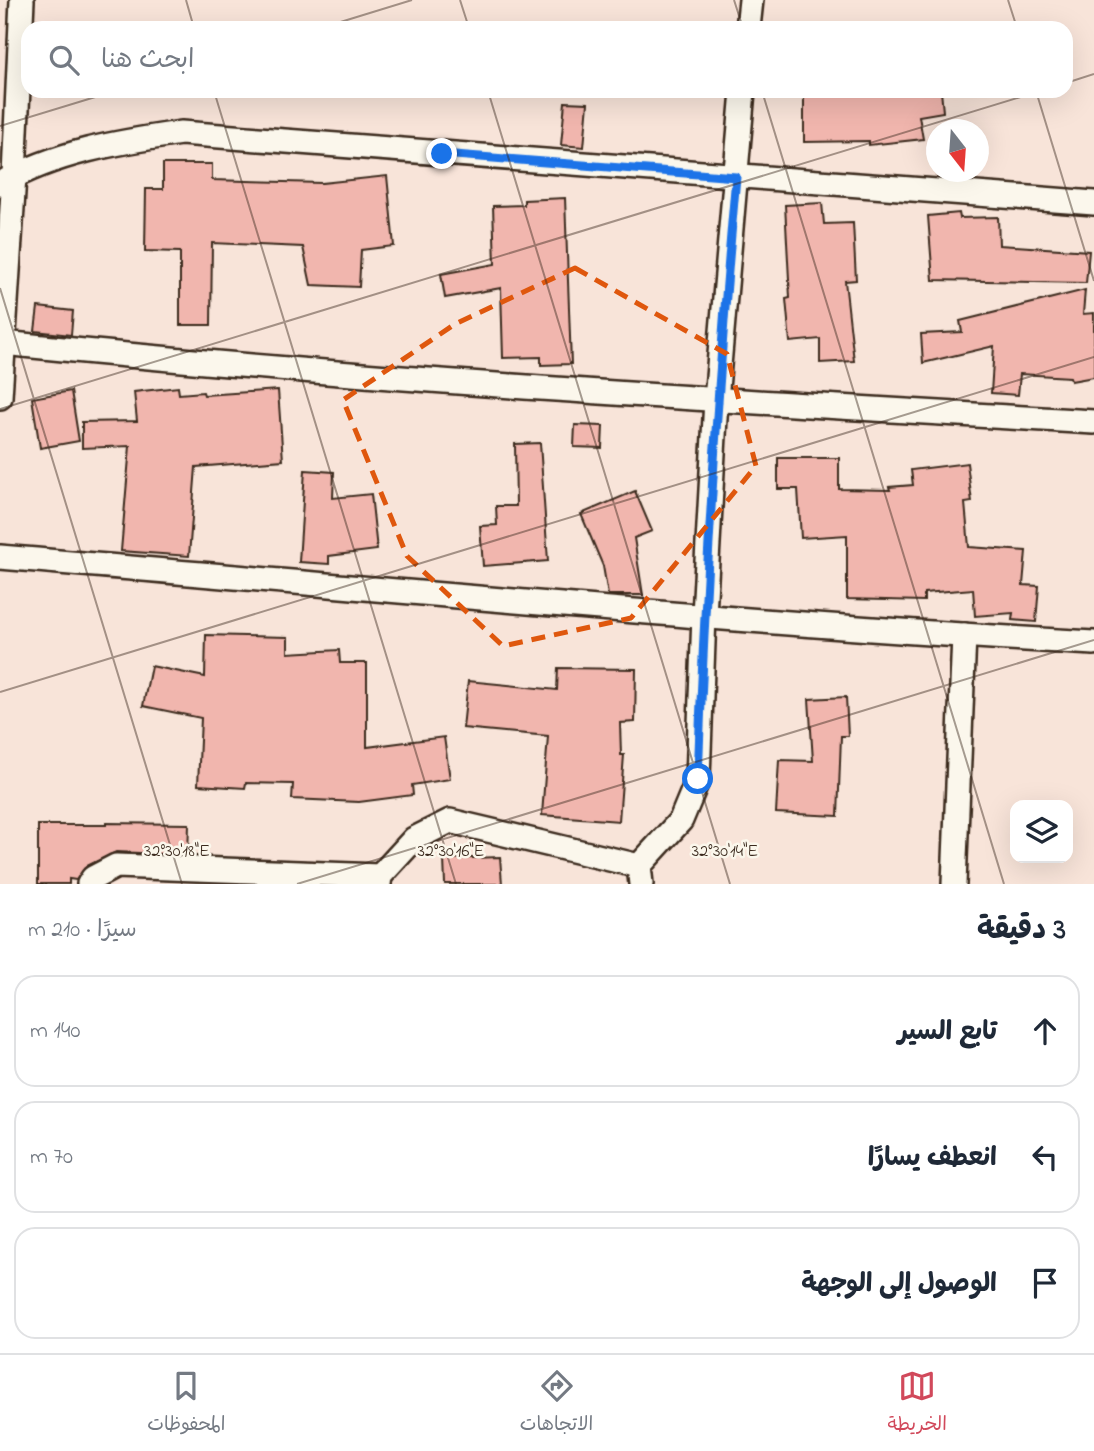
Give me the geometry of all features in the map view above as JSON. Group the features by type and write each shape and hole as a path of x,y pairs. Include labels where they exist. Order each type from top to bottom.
{"street":[{"path":"0,397 4,343 10,29 22,0"},
{"path":"749,21 751,0"},
{"path":"89,884 93,877 116,866 240,877 380,880 414,839 450,821 640,875 681,820 698,779 716,400 742,98"},
{"path":"7,180 61,156 121,142 181,133 1094,203"},
{"path":"4,343 121,355 716,400 1094,422"},
{"path":"0,557 704,615 1094,643"},
{"path":"954,884 964,635"}],"highlighted area":[{"path":"575,268 727,354 756,466 631,618 503,646 407,556 343,400 455,324"}],"building":[{"path":"804,98 942,98 943,112 919,116 923,139 869,145 869,141 804,142"},
{"path":"565,102 588,103 584,147 561,145"},
{"path":"163,164 212,164 212,180 322,183 387,176 394,246 361,250 359,287 311,285 303,247 212,243 211,325 180,325 180,252 145,251 146,189 163,189"},
{"path":"565,198 571,364 541,365 541,357 503,358 501,288 445,298 441,274 495,264 493,206 524,205 524,200"},
{"path":"822,203 824,224 853,223 856,280 845,281 854,361 820,363 820,339 790,342 786,299 790,298 785,205"},
{"path":"959,213 960,218 998,217 999,245 1089,251 1086,283 933,280 928,216"},
{"path":"1085,290 1083,314 1094,313 1094,377 1071,381 1070,377 1020,374 1018,395 991,393 994,346 923,363 921,334 962,332 960,321"},
{"path":"38,307 73,311 71,335 35,331"},
{"path":"178,387 179,394 203,392 204,395 278,390 283,460 196,467 189,556 121,551 130,446 82,448 82,422 137,421 134,392"},
{"path":"71,391 79,441 40,448 32,398"},
{"path":"575,425 603,426 602,448 574,447"},
{"path":"540,443 548,561 483,566 480,526 497,525 496,506 516,506 515,444"},
{"path":"778,458 839,458 839,489 890,490 889,487 913,485 911,470 967,463 972,502 965,503 969,547 1026,551 1023,585 1039,586 1036,622 1012,620 1013,613 975,616 973,589 924,593 924,601 847,599 847,535 801,538 798,489 778,489"},
{"path":"305,470 334,472 333,498 371,494 377,550 329,556 329,564 299,562"},
{"path":"635,491 652,531 634,538 643,595 608,595 603,566 581,514"},
{"path":"206,635 288,637 288,653 339,650 340,663 367,663 367,747 444,737 450,779 412,785 413,795 359,802 292,799 293,784 246,783 245,788 198,785 201,718 143,706 151,666 205,677"},
{"path":"558,668 636,669 635,722 620,723 621,755 624,755 619,821 542,815 548,736 463,728 468,681 557,690"},
{"path":"846,697 848,736 841,736 838,816 776,813 779,760 813,761 809,699"},
{"path":"189,824 188,855 116,852 87,866 76,880 69,879 69,884 38,884 38,825"},
{"path":"500,857 502,884 445,884 444,859"}],"route":[{"path":"442,154 736,177 716,400 698,779"}]}
